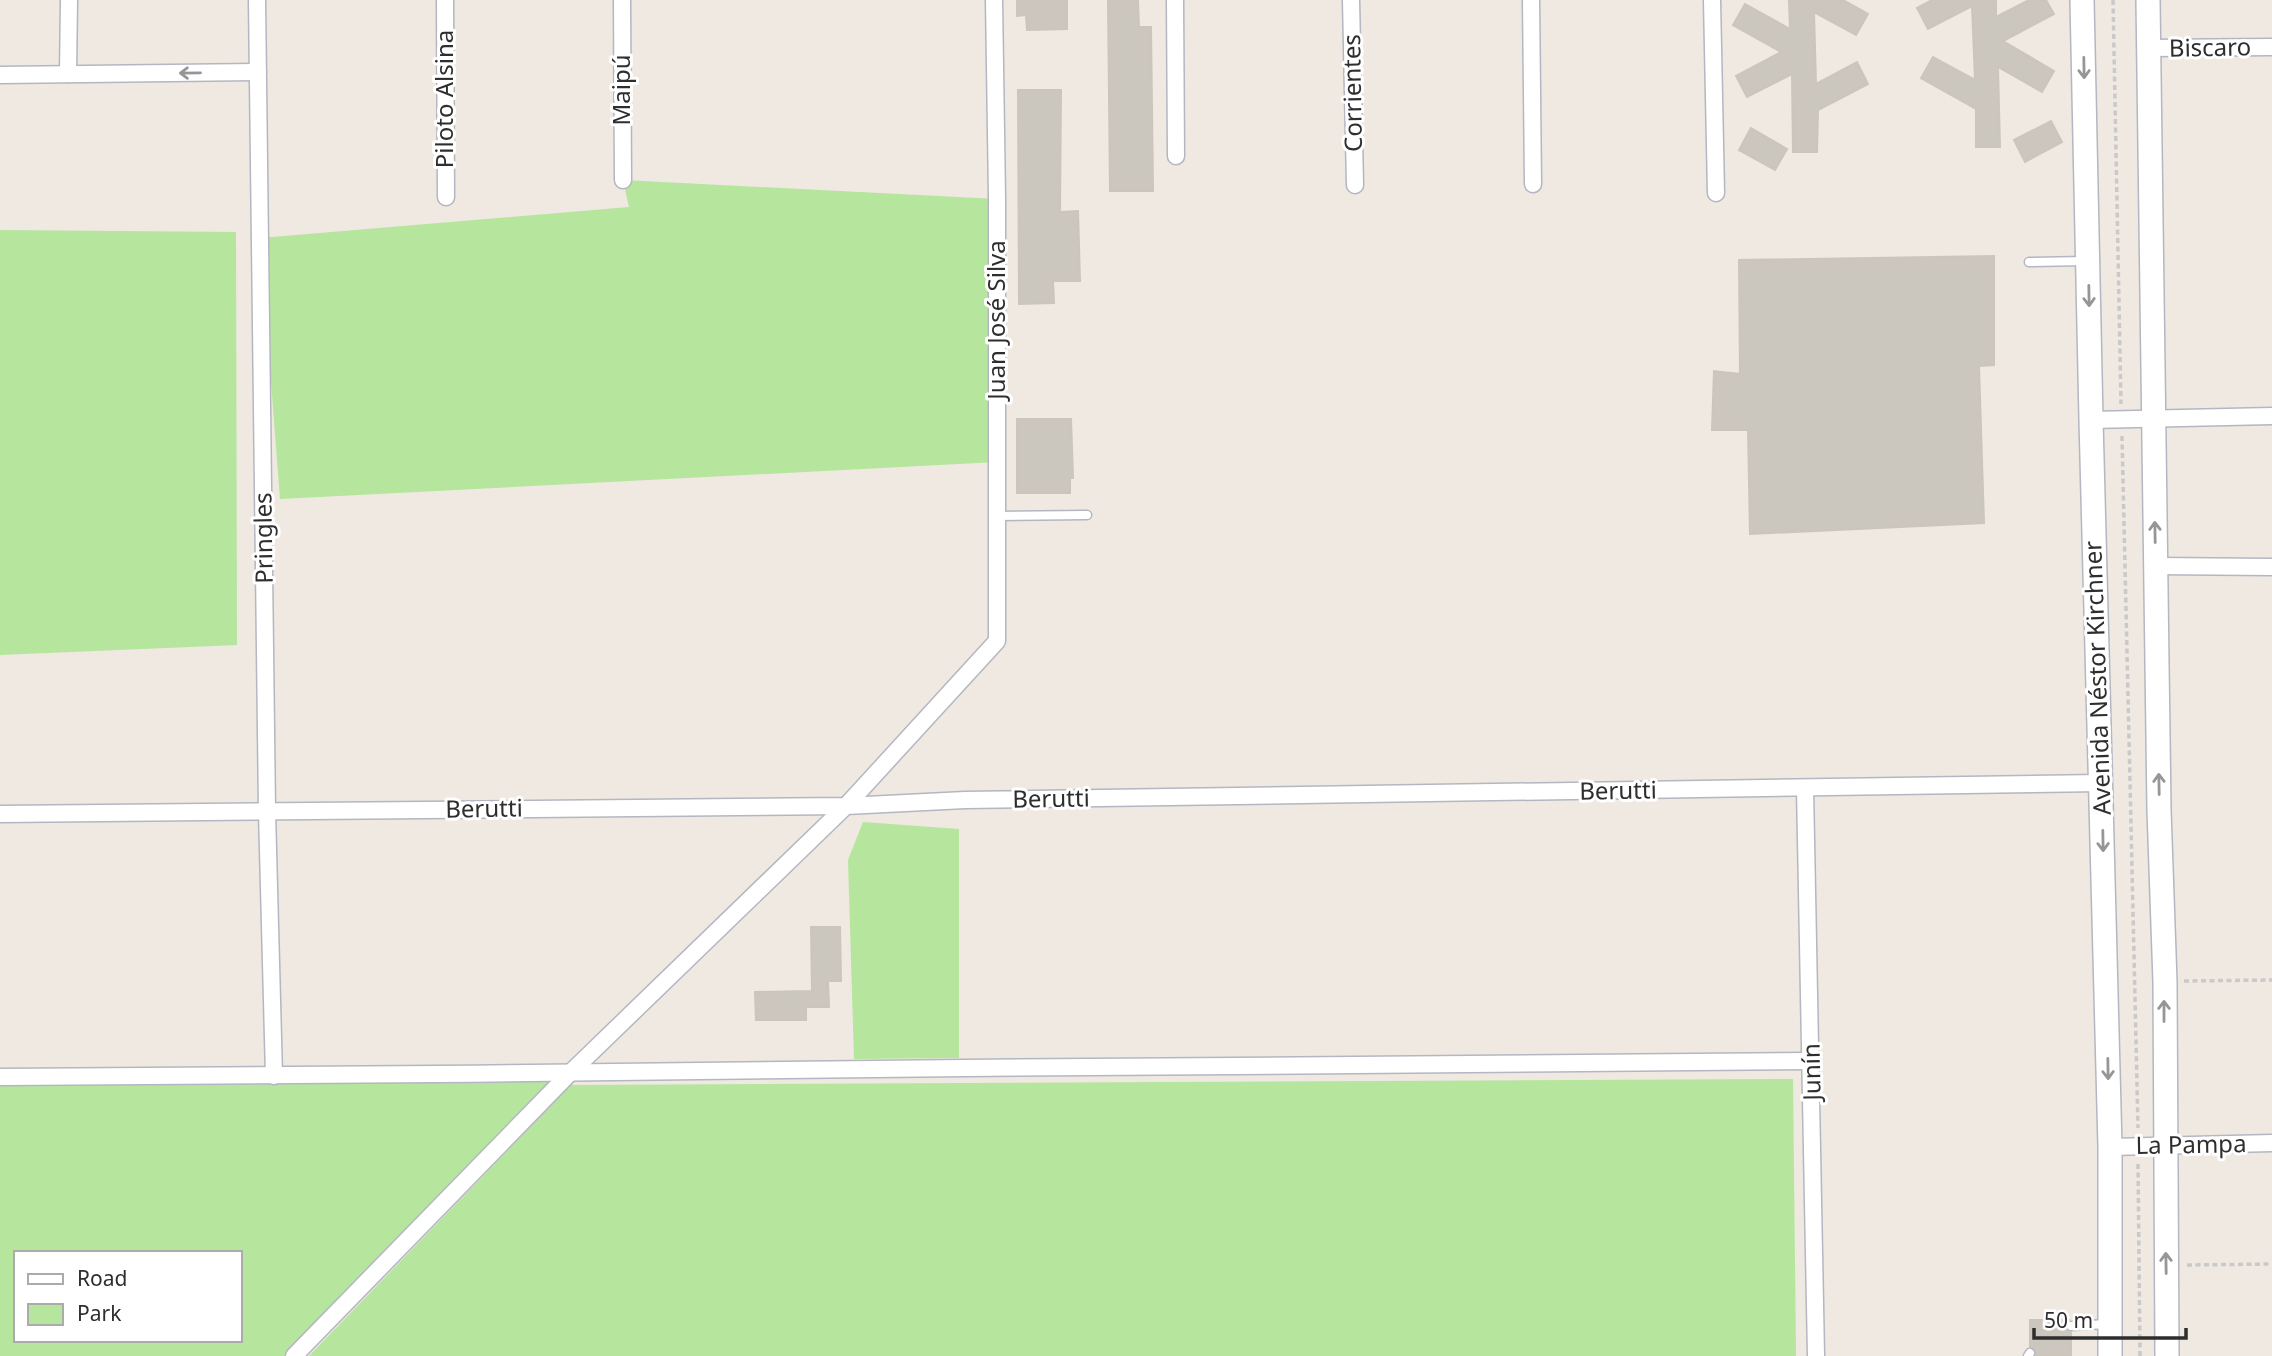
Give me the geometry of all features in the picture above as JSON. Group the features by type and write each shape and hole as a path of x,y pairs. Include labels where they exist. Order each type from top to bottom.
{"main road":[{"name":"Avenida Néstor Kirchner","path":"2082,0 2110,1147 2110,1356"},
{"path":"2148,0 2159,810 2165,982 2167,1356"}],"street":[{"path":"68,74 69,0"},
{"name":"Pringles","path":"257,0 267,812 274,1076"},
{"name":"Piloto Alsina","path":"445,0 446,197"},
{"name":"Maipú","path":"622,0 623,180"},
{"name":"Juan José Silva","path":"846,806 997,640 994,0"},
{"path":"1175,0 1176,156"},
{"name":"Corrientes","path":"1351,0 1355,185"},
{"path":"1531,0 1533,184"},
{"path":"1712,0 1716,193"},
{"name":"Biscaro","path":"2149,48 2272,47"},
{"path":"0,75 258,72"},
{"path":"2091,420 2272,416"},
{"path":"2155,566 2272,567"},
{"name":"Berutti","path":"0,814 846,806 993,799 2101,783"},
{"name":"Junín","path":"1805,788 1816,1356"},
{"path":"295,1356 569,1074 846,806"},
{"path":"0,1077 1811,1061"},
{"name":"La Pampa","path":"2110,1147 2272,1143"}],"lane":[{"path":"2029,262 2088,261"},
{"path":"997,516 1087,515"},
{"path":"2071,1326 2110,1324"}],"path":[{"path":"2113,0 2138,1146 2140,1356"},
{"path":"2165,982 2272,980"},
{"path":"2166,1266 2272,1264"}],"green space":[{"path":"623,180 997,199 997,462 280,499 260,238 629,207"},
{"path":"0,230 236,232 237,645 0,655"},
{"path":"863,822 959,829 959,1058 854,1059 848,860"},
{"path":"569,1074 294,1356 0,1356 0,1081"},
{"path":"1793,1079 1796,1356 309,1356 571,1085"}],"building":[{"path":"1017,0 1067,0 1067,29 1027,30 1026,15 1017,16"},
{"path":"1108,0 1138,0 1139,27 1151,27 1153,191 1110,191"},
{"path":"1789,0 1843,0 1868,14 1856,35 1814,12 1816,84 1857,62 1868,84 1818,110 1817,152 1793,152 1792,74 1747,97 1736,76 1781,52 1733,25 1745,4 1790,29"},
{"path":"1932,0 1996,0 1996,17 2029,0 2046,0 2054,14 2003,41 2054,71 2042,92 1998,67 2000,147 1976,147 1976,109 1921,78 1933,57 1975,80 1972,6 1928,29 1917,8"},
{"path":"1018,90 1061,90 1060,212 1078,211 1080,281 1053,281 1054,303 1019,304"},
{"path":"2051,121 2062,142 2025,162 2014,140"},
{"path":"1751,128 1787,149 1775,170 1739,150"},
{"path":"1994,256 1994,365 1979,366 1984,523 1750,534 1748,430 1712,430 1714,371 1740,374 1739,260"},
{"path":"1017,419 1071,419 1073,478 1070,478 1070,493 1017,493"},
{"path":"811,927 840,927 841,981 828,981 829,1007 806,1007 806,1020 756,1020 755,992 812,991"},
{"path":"2030,1320 2069,1320 2065,1327 2071,1333 2071,1356 2036,1356 2035,1350 2030,1347"}]}
